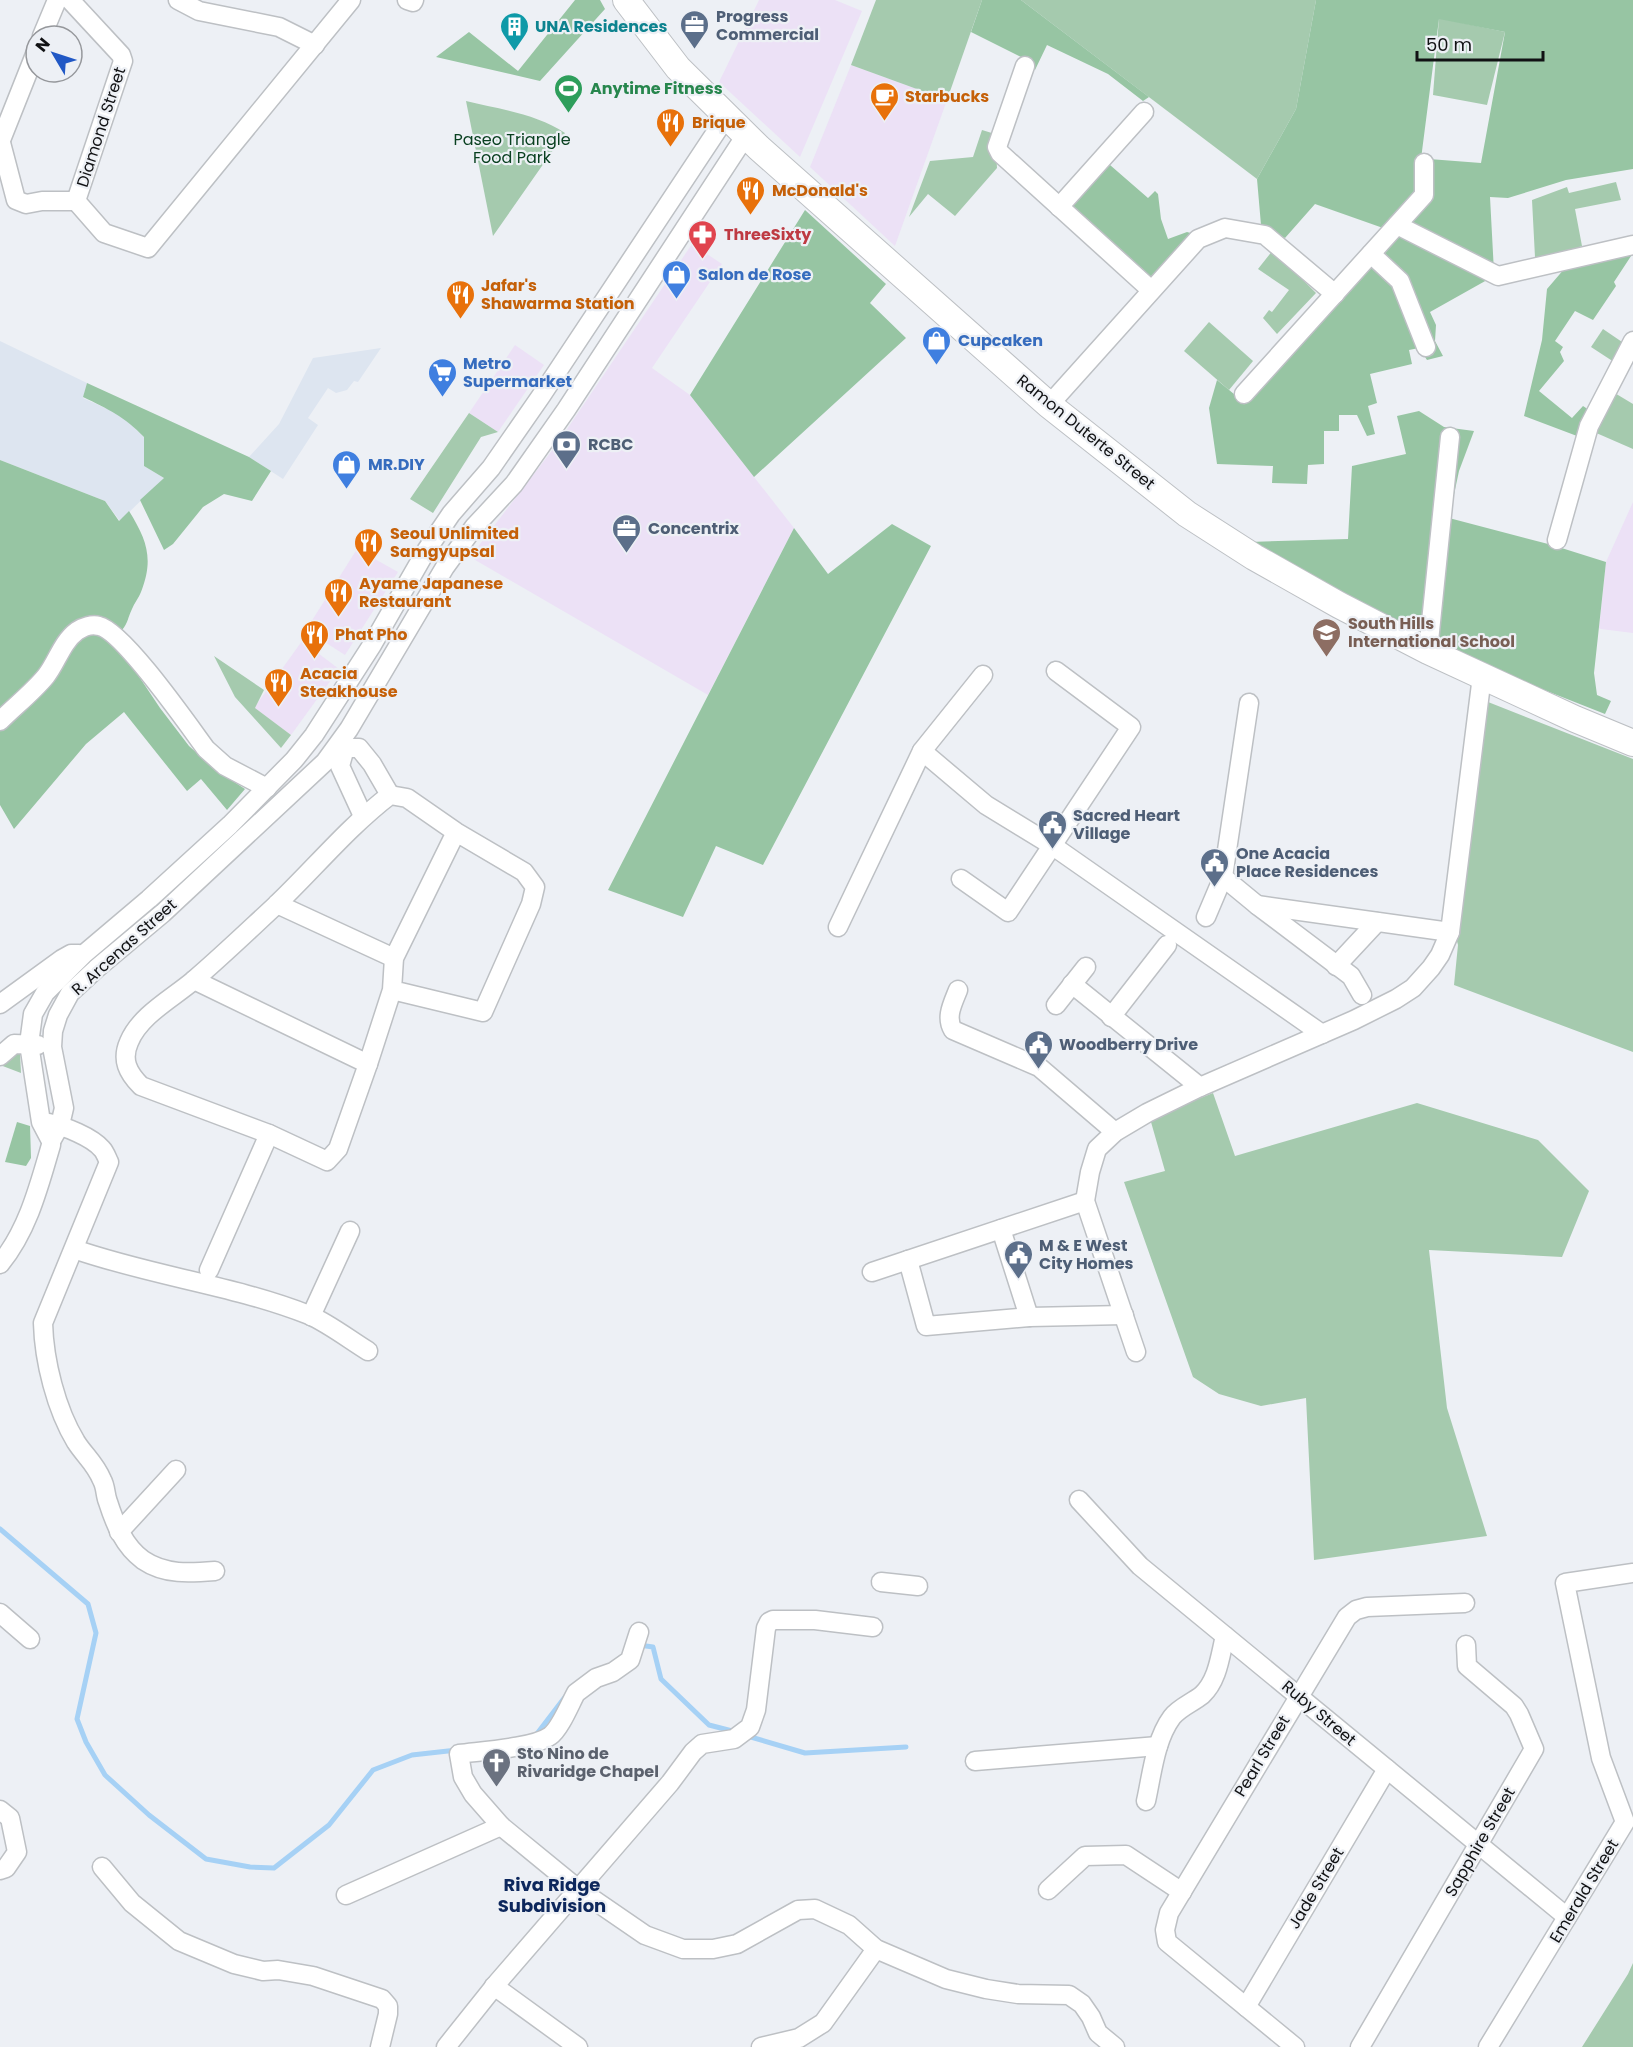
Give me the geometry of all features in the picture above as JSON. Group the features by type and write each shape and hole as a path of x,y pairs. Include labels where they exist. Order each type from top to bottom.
{"main road":[{"name":"Ramon Duterte Street","path":"626,0 678,68 726,117 1049,405 1187,514 1254,557 1338,605 1428,651 1575,719 1633,742"}],"street":[{"path":"47,24 57,0"},
{"name":"Diamond Street","path":"70,0 121,55 123,61 76,201"},
{"path":"178,0 199,11 279,27 315,45"},
{"path":"24,81 0,139 16,200 26,204 42,201 76,201 104,233 148,248 351,0"},
{"path":"407,0 413,2 414,0"},
{"path":"1025,66 997,147 1000,153 1150,291"},
{"path":"1059,207 1144,112"},
{"name":"R. Arcenas Street","path":"54,1137 41,1122 28,1044 33,1014 45,993 84,954 230,825 294,760 320,725 372,645 413,573 451,514 491,468 541,396 726,117"},
{"name":"R. Arcenas Street","path":"0,1264 23,1227 36,1200 64,1108 52,1047 53,1031 58,1015 70,993 163,913 342,745 349,729 435,583 474,527 514,484 566,410 746,135"},
{"path":"1244,394 1424,195 1424,163"},
{"path":"1397,225 1498,276 1633,245"},
{"path":"1049,405 1198,239 1225,228 1265,236 1335,294"},
{"path":"1371,254 1400,281 1426,347"},
{"path":"586,328 609,344"},
{"path":"1557,540 1589,426 1633,341"},
{"path":"541,396 566,410"},
{"path":"1428,651 1450,437"},
{"path":"413,573 435,583"},
{"path":"0,721 46,677 68,640 77,632 90,626 100,626 115,636 136,658 216,759 267,788"},
{"path":"961,879 1008,912 1131,727 1056,671"},
{"path":"838,927 922,751 983,675"},
{"path":"1136,1352 1085,1201 1097,1149 1115,1132 1147,1113 1396,999 1413,988 1440,955 1450,932 1482,676"},
{"path":"1206,917 1223,877 1249,703"},
{"path":"320,725 342,745 359,748 390,795"},
{"path":"342,745 340,766 363,816"},
{"path":"922,751 986,805 1053,846 1322,1034"},
{"path":"392,990 483,1012 531,904 535,887 524,872 456,832 407,798 390,795 363,816 277,904 194,980 148,1017 134,1034 124,1055 131,1077 141,1086 269,1134 327,1161 338,1149 368,1065 392,990 394,958 456,832"},
{"path":"1223,877 1336,966 1351,975 1362,995"},
{"path":"277,904 394,958"},
{"path":"1257,905 1450,932"},
{"path":"1336,966 1377,922"},
{"path":"1111,1017 1167,945"},
{"path":"0,1004 71,954 84,954 96,969"},
{"path":"1056,1005 1086,966"},
{"path":"194,980 368,1065"},
{"path":"1072,984 1200,1087"},
{"path":"958,990 949,1017 953,1030 1040,1067 1115,1132"},
{"path":"0,1056 14,1044 52,1047"},
{"path":"209,1270 269,1134"},
{"path":"54,1137 83,1136 102,1149 109,1162 43,1323 43,1343 64,1417 76,1443 92,1460 104,1482 107,1500 119,1532 130,1548 145,1561 162,1569 184,1573 215,1571"},
{"path":"872,1272 1085,1201"},
{"path":"1001,1229 1029,1317"},
{"path":"311,1316 350,1231"},
{"path":"74,1248 115,1263 222,1286 311,1316 368,1351"},
{"path":"908,1260 926,1326 1029,1317 1124,1315"},
{"path":"119,1532 176,1470"},
{"name":"Ruby Street","path":"1079,1500 1140,1566 1567,1917"},
{"name":"Emerald Street","path":"1488,2047 1625,1822 1601,1758 1565,1583 1633,1573"},
{"path":"881,1582 918,1586"},
{"name":"Pearl Street","path":"1246,2007 1167,1942 1165,1930 1169,1913 1347,1617 1356,1610 1367,1607 1465,1603"},
{"path":"0,1613 30,1639"},
{"path":"446,2047 494,1986 670,1783 693,1752 709,1743 734,1739 752,1724 756,1710 766,1628 770,1622 773,1620 815,1620 873,1627"},
{"path":"1146,1801 1158,1746 1171,1718 1183,1706 1202,1694 1215,1678 1225,1636"},
{"path":"638,1637 630,1660 613,1672 596,1678 581,1688 549,1737 530,1744 459,1754 463,1777 473,1794 501,1826 578,1889 645,1935 683,1949 713,1949 737,1944 798,1910 815,1909 849,1925 876,1949 946,1979 1018,1994 1069,1995 1082,2004 1098,2033 1115,2047"},
{"name":"Sapphire Street","path":"1360,2047 1534,1749 1514,1706 1467,1666 1466,1645"},
{"path":"975,1761 1158,1746"},
{"name":"Jade Street","path":"1246,2007 1387,1769"},
{"path":"0,1810 10,1818 17,1852 6,1868 0,1870"},
{"path":"346,1895 501,1826"},
{"path":"1048,1890 1084,1856 1126,1855 1182,1892"},
{"path":"102,1867 132,1903 179,1941 234,1964 263,1971 278,1970 313,1976 382,1999 388,2007 388,2014 380,2047"},
{"path":"761,2047 799,2038 823,2023 876,1949"},
{"path":"494,1986 578,2047"},
{"path":"1246,2007 1295,2047"}],"shaded area":[{"path":"759,0 835,0 862,11 800,157 719,82"},
{"path":"851,65 947,100 895,246 810,167"},
{"path":"692,244 722,264 652,368 690,395 794,528 708,695 470,557 557,444"},
{"path":"0,341 87,383 83,398 128,421 144,437 144,466 164,478 120,521 105,501 0,460"},
{"path":"515,345 544,365 498,432 469,413"},
{"path":"381,348 358,382 354,381 347,390 336,393 328,388 308,418 318,425 283,479 249,457 279,424 313,358"},
{"path":"1633,502 1633,633 1599,628 1606,562"},
{"path":"357,549 398,572 345,655 306,630"},
{"path":"302,641 339,669 291,735 254,708"}],"green space":[{"path":"575,0 600,0 605,9 540,81 436,57 469,32 518,71"},
{"path":"876,0 982,0 947,100 851,65"},
{"path":"982,0 1021,0 1149,97 1143,101 1108,74 1047,45 1035,70 1025,59 971,32"},
{"path":"1021,0 1316,0 1296,109 1257,179"},
{"path":"1316,0 1633,0 1633,169 1566,180 1508,198 1490,197 1494,272 1407,228 1429,159 1481,163 1505,32 1439,19 1417,190 1383,228 1315,204 1285,238 1261,225 1257,179 1296,109"},
{"path":"1439,18 1505,32 1487,105 1433,95"},
{"name":"Paseo Triangle Food Park","path":"466,101 530,117 565,133 493,236"},
{"path":"982,130 995,134 997,168 955,216 928,194 909,217 930,161 973,157"},
{"path":"1110,165 1148,198 1155,191 1158,194 1161,219 1168,239 1187,232 1194,234 1151,281 1068,208"},
{"path":"1616,182 1621,200 1575,209 1582,246 1539,263 1535,257 1532,200 1567,187 1569,193"},
{"path":"805,210 886,284 870,303 906,338 754,477 690,395"},
{"path":"1403,231 1487,280 1430,312 1436,325 1435,341 1443,356 1427,360 1419,348 1409,350 1412,364 1370,374 1377,403 1368,406 1375,434 1367,436 1357,415 1339,415 1339,431 1324,431 1324,464 1308,465 1307,484 1272,483 1273,466 1217,464 1209,408 1217,380 1246,404"},
{"path":"1273,250 1316,293 1277,334 1263,318 1269,310 1272,312 1289,290 1258,269"},
{"path":"1633,253 1614,282 1616,286 1593,320 1575,311 1555,341 1563,347 1560,352 1564,361 1539,391 1572,418 1583,406 1589,410 1577,436 1524,416 1542,340 1547,289 1565,268"},
{"path":"1209,322 1253,361 1229,390 1184,351"},
{"path":"1603,329 1625,344 1614,362 1591,347"},
{"path":"87,383 249,457 271,471 252,501 224,494 203,507 173,544 164,550 140,500 164,478 144,466 144,437 116,414 83,397"},
{"path":"1613,392 1633,404 1633,449 1594,432"},
{"path":"1419,411 1444,427 1474,431 1459,471 1449,518 1606,562 1594,673 1597,695 1611,701 1605,714 1501,673 1287,567 1249,542 1348,539 1352,466 1406,454 1397,416"},
{"path":"469,413 498,432 481,437 433,513 410,499"},
{"path":"0,460 105,501 119,521 129,511 144,541 148,560 141,592 122,630 115,630 105,619 50,662 0,714"},
{"path":"892,524 931,546 763,865 716,846 683,917 608,890 794,528 828,574"},
{"path":"97,633 124,654 189,746 216,770 245,789 227,810 201,779 187,791 124,712 86,744 14,829 0,805 0,727 74,639"},
{"path":"214,656 264,690 255,708 291,735 281,748 235,697"},
{"path":"1483,700 1633,759 1633,1052 1454,985 1458,945 1454,930"},
{"path":"13,1054 20,1054 21,1073 0,1065"},
{"path":"1213,1093 1235,1156 1417,1103 1538,1140 1589,1191 1562,1257 1429,1250 1447,1408 1487,1536 1314,1560 1306,1398 1261,1406 1219,1394 1193,1377 1124,1182 1165,1171 1151,1122 1160,1114"},
{"path":"17,1122 30,1126 31,1158 26,1166 5,1162"},
{"path":"1633,1963 1633,2047 1582,2047 1628,1974"}],"waterway":[{"path":"0,1529 88,1604 96,1633 77,1719 86,1742 105,1775 149,1815 206,1859 250,1867 274,1868 329,1825 373,1770 412,1755 457,1750"},
{"path":"639,1645 653,1647 661,1679 709,1725 736,1732"},
{"path":"536,1735 565,1697"},
{"path":"744,1735 805,1753 906,1747"}],"place":[{"name":"Progress Commercial","path":"695,50"},
{"name":"UNA Residences","path":"514,52"},
{"name":"Anytime Fitness","path":"569,114"},
{"name":"Starbucks","path":"884,122"},
{"name":"Brique","path":"671,148"},
{"name":"McDonald's","path":"751,216"},
{"name":"ThreeSixty","path":"703,260"},
{"name":"Salon de Rose","path":"677,300"},
{"name":"Jafar's Shawarma Station","path":"460,320"},
{"name":"Cupcaken","path":"937,366"},
{"name":"Metro Supermarket","path":"442,398"},
{"name":"RCBC","path":"567,470"},
{"name":"MR.DIY","path":"347,490"},
{"name":"Concentrix","path":"627,554"},
{"name":"Seoul Unlimited Samgyupsal","path":"369,568"},
{"name":"Ayame Japanese Restaurant","path":"338,618"},
{"name":"South Hills International School","path":"1327,658"},
{"name":"Phat Pho","path":"314,660"},
{"name":"Acacia Steakhouse","path":"279,708"},
{"name":"Sacred Heart Village","path":"1052,850"},
{"name":"One Acacia Place Residences","path":"1215,888"},
{"name":"Woodberry Drive","path":"1038,1070"},
{"name":"M & E West City Homes","path":"1018,1280"},
{"name":"Sto Nino de Rivaridge Chapel","path":"496,1788"}],"district":[{"name":"Riva Ridge Subdivision","path":"552,1894"}]}
